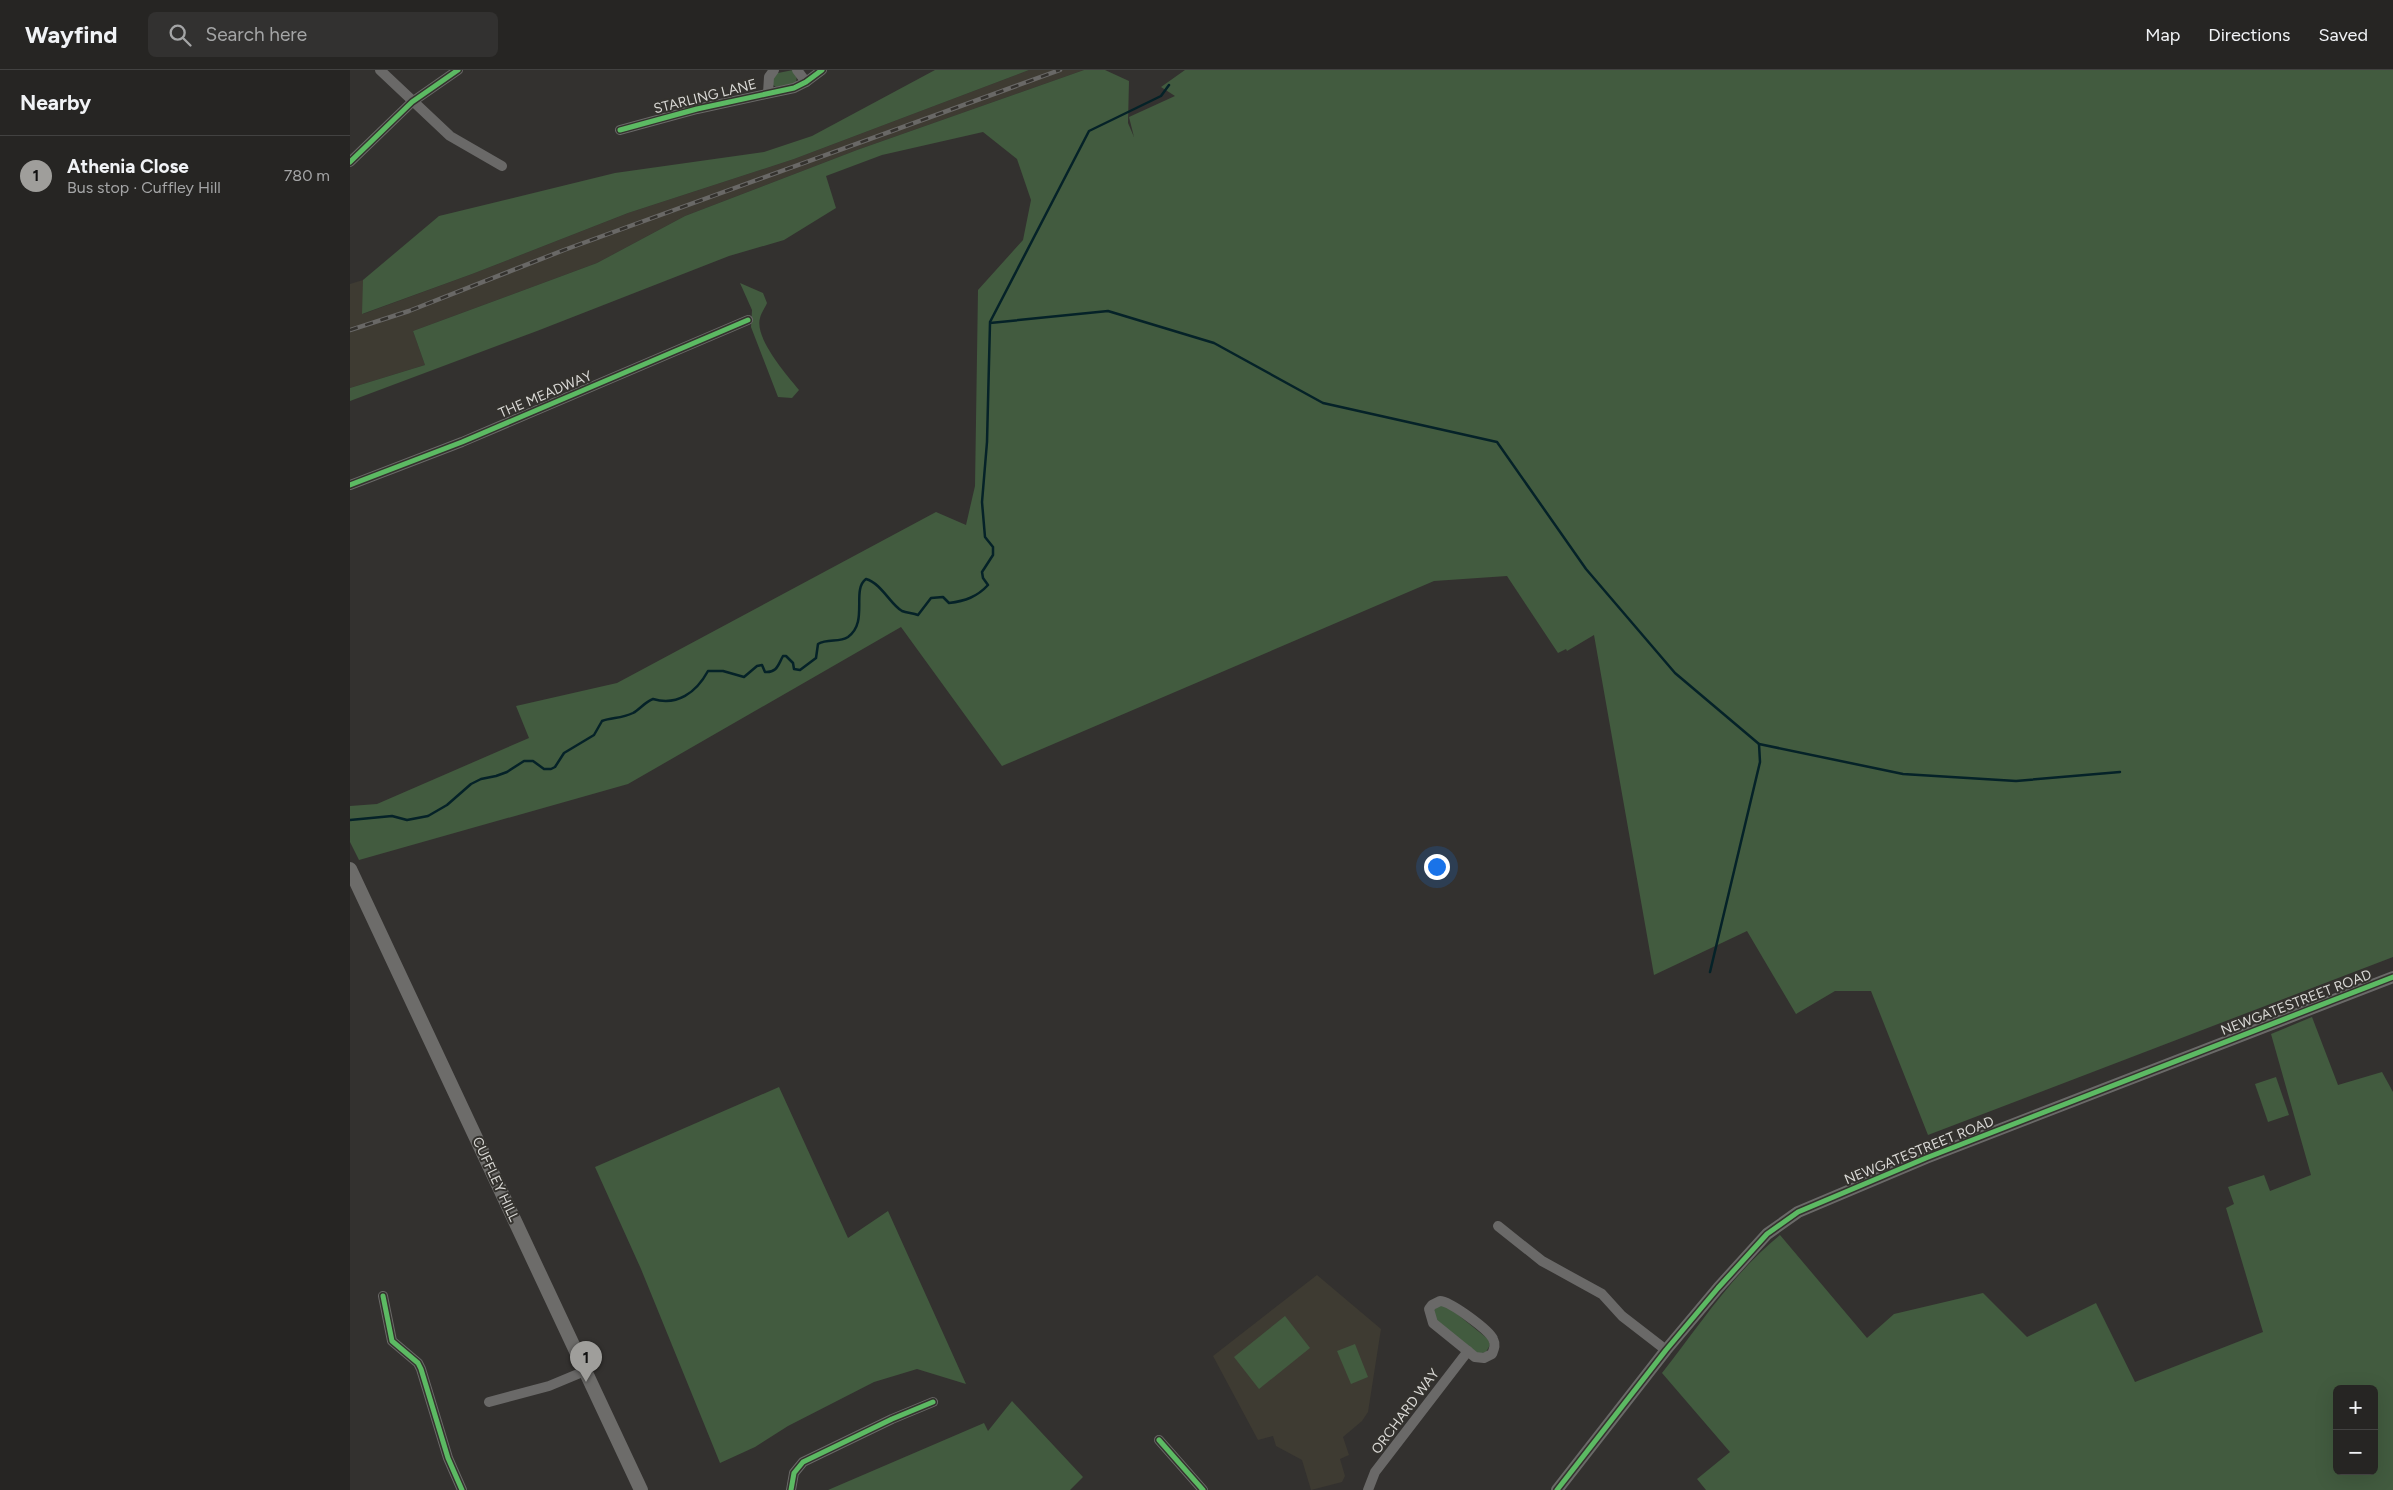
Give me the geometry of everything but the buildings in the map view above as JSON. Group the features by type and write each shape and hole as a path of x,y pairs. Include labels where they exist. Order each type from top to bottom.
{"main road":[{"name":"CUFFLEY HILL","path":"350,869 641,1490"}],"street":[{"path":"380,70 450,136 502,166"},
{"path":"350,162 412,102 458,70"},
{"name":"STARLING LANE","path":"768,93 769,77 774,70"},
{"path":"798,70 806,82"},
{"name":"STARLING LANE","path":"620,130 794,88 822,70"},
{"name":"THE MEADWAY","path":"350,485 462,442 748,320"},
{"name":"NEWGATESTREET ROAD","path":"1557,1490 1666,1350 1750,1251 1767,1234 1798,1212 1926,1158 2393,977"},
{"path":"1498,1226 1542,1261 1602,1294 1622,1316 1666,1350"},
{"path":"383,1296 392,1341 418,1363 421,1369 448,1458 462,1490"},
{"path":"1440,1301 1448,1302 1494,1341 1494,1350 1488,1357 1475,1357 1468,1351 1433,1323 1429,1314 1432,1305 1440,1301"},
{"name":"ORCHARD WAY","path":"1368,1490 1375,1472 1468,1351"},
{"path":"489,1402 549,1386 584,1371"},
{"path":"791,1490 794,1472 803,1462 892,1419 933,1402"},
{"path":"1159,1440 1202,1490"}],"shaded area":[{"path":"1029,70 1084,70 857,150 685,216 597,263 413,331 425,365 350,388 350,284 363,280 363,314 628,213 794,159"},
{"path":"1317,1275 1381,1329 1368,1412 1362,1421 1343,1437 1349,1455 1340,1459 1345,1476 1342,1482 1311,1490 1302,1460 1276,1446 1273,1436 1258,1440 1213,1356"}],"green space":[{"path":"793,70 797,75 796,83 776,87 773,85 773,74"},
{"path":"935,70 1029,70 794,159 628,213 472,274 362,314 363,280 439,216 615,173 764,152 812,136"},
{"path":"1084,70 1105,70 1129,81 1128,123 1134,137 1129,117 1175,96 1161,87 1185,70 2393,70 2393,957 1928,1135 1871,991 1835,991 1796,1014 1747,931 1654,975 1594,635 1567,651 1566,649 1558,653 1507,576 1434,581 1002,766 901,627 628,784 359,860 350,842 350,806 377,804 529,738 516,706 617,683 936,512 966,525 975,486 978,290 1023,240 1031,200 1017,159 983,132 882,155 826,176 836,208 784,240 729,256 350,401 350,388 425,365 413,331 597,263 685,216 857,150"},
{"path":"740,283 763,293 767,303 761,314 759,326 762,336 773,356 799,390 792,398 778,397 751,327 752,310"},
{"path":"2312,1017 2338,1085 2382,1072 2393,1092 2393,1490 1706,1490 1697,1479 1730,1452 1662,1373 1732,1283 1780,1235 1867,1338 1894,1314 1983,1293 2027,1337 2096,1303 2135,1382 2263,1332 2226,1208 2234,1204 2228,1187 2264,1175 2270,1191 2311,1175 2271,1034"},
{"path":"2276,1077 2289,1115 2268,1122 2255,1084"},
{"path":"779,1087 848,1238 888,1211 966,1384 917,1369 874,1382 788,1426 755,1447 720,1463 641,1269 595,1167"},
{"path":"1439,1305 1447,1306 1488,1339 1490,1345 1486,1352 1478,1354 1436,1320 1434,1310"},
{"path":"1285,1316 1310,1348 1259,1389 1234,1357"},
{"path":"1355,1344 1368,1377 1351,1384 1337,1351"},
{"path":"1012,1401 1083,1477 1070,1490 828,1490 984,1423 988,1431"}],"waterway":[{"path":"990,322 1089,131 1161,96 1169,85"},
{"path":"350,820 392,816 407,820 428,816 447,805 471,784 481,779 507,772 524,761 533,761 544,769 551,769 555,767 564,753 594,735 602,721 629,715 653,699 670,701 685,696 698,686 708,671 723,671 744,677 757,666 762,665 765,672 775,670 783,656 786,656 793,663 794,669 800,670 816,658 818,644 845,639 854,631 858,623 860,591 866,579 881,589 902,611 918,615 931,598 943,597 949,603 965,600 980,593 988,585 983,578 982,572 993,555 993,547 985,537 982,502 987,442 990,323 1108,311 1214,343 1323,403 1497,442 1586,569 1675,673 1759,744 1903,774 2016,781 2120,772"},
{"path":"1710,972 1760,762 1759,744"}],"railway":[{"path":"350,330 409,311 564,250 1060,70"}],"cycle path":[{"path":"350,162 412,102 458,70"},
{"path":"620,130 697,109 794,88 822,70"},
{"path":"350,485 462,442 748,320"},
{"path":"1557,1490 1666,1350 1718,1288 1767,1234 1798,1212 1926,1158 2393,977"},
{"path":"383,1296 392,1341 418,1363 421,1369 448,1458 462,1490"},
{"path":"791,1490 794,1473 803,1462 892,1419 933,1402"},
{"path":"1159,1440 1203,1490"}],"place":[{"name":"Athenia Close","path":"586,1382"}]}
